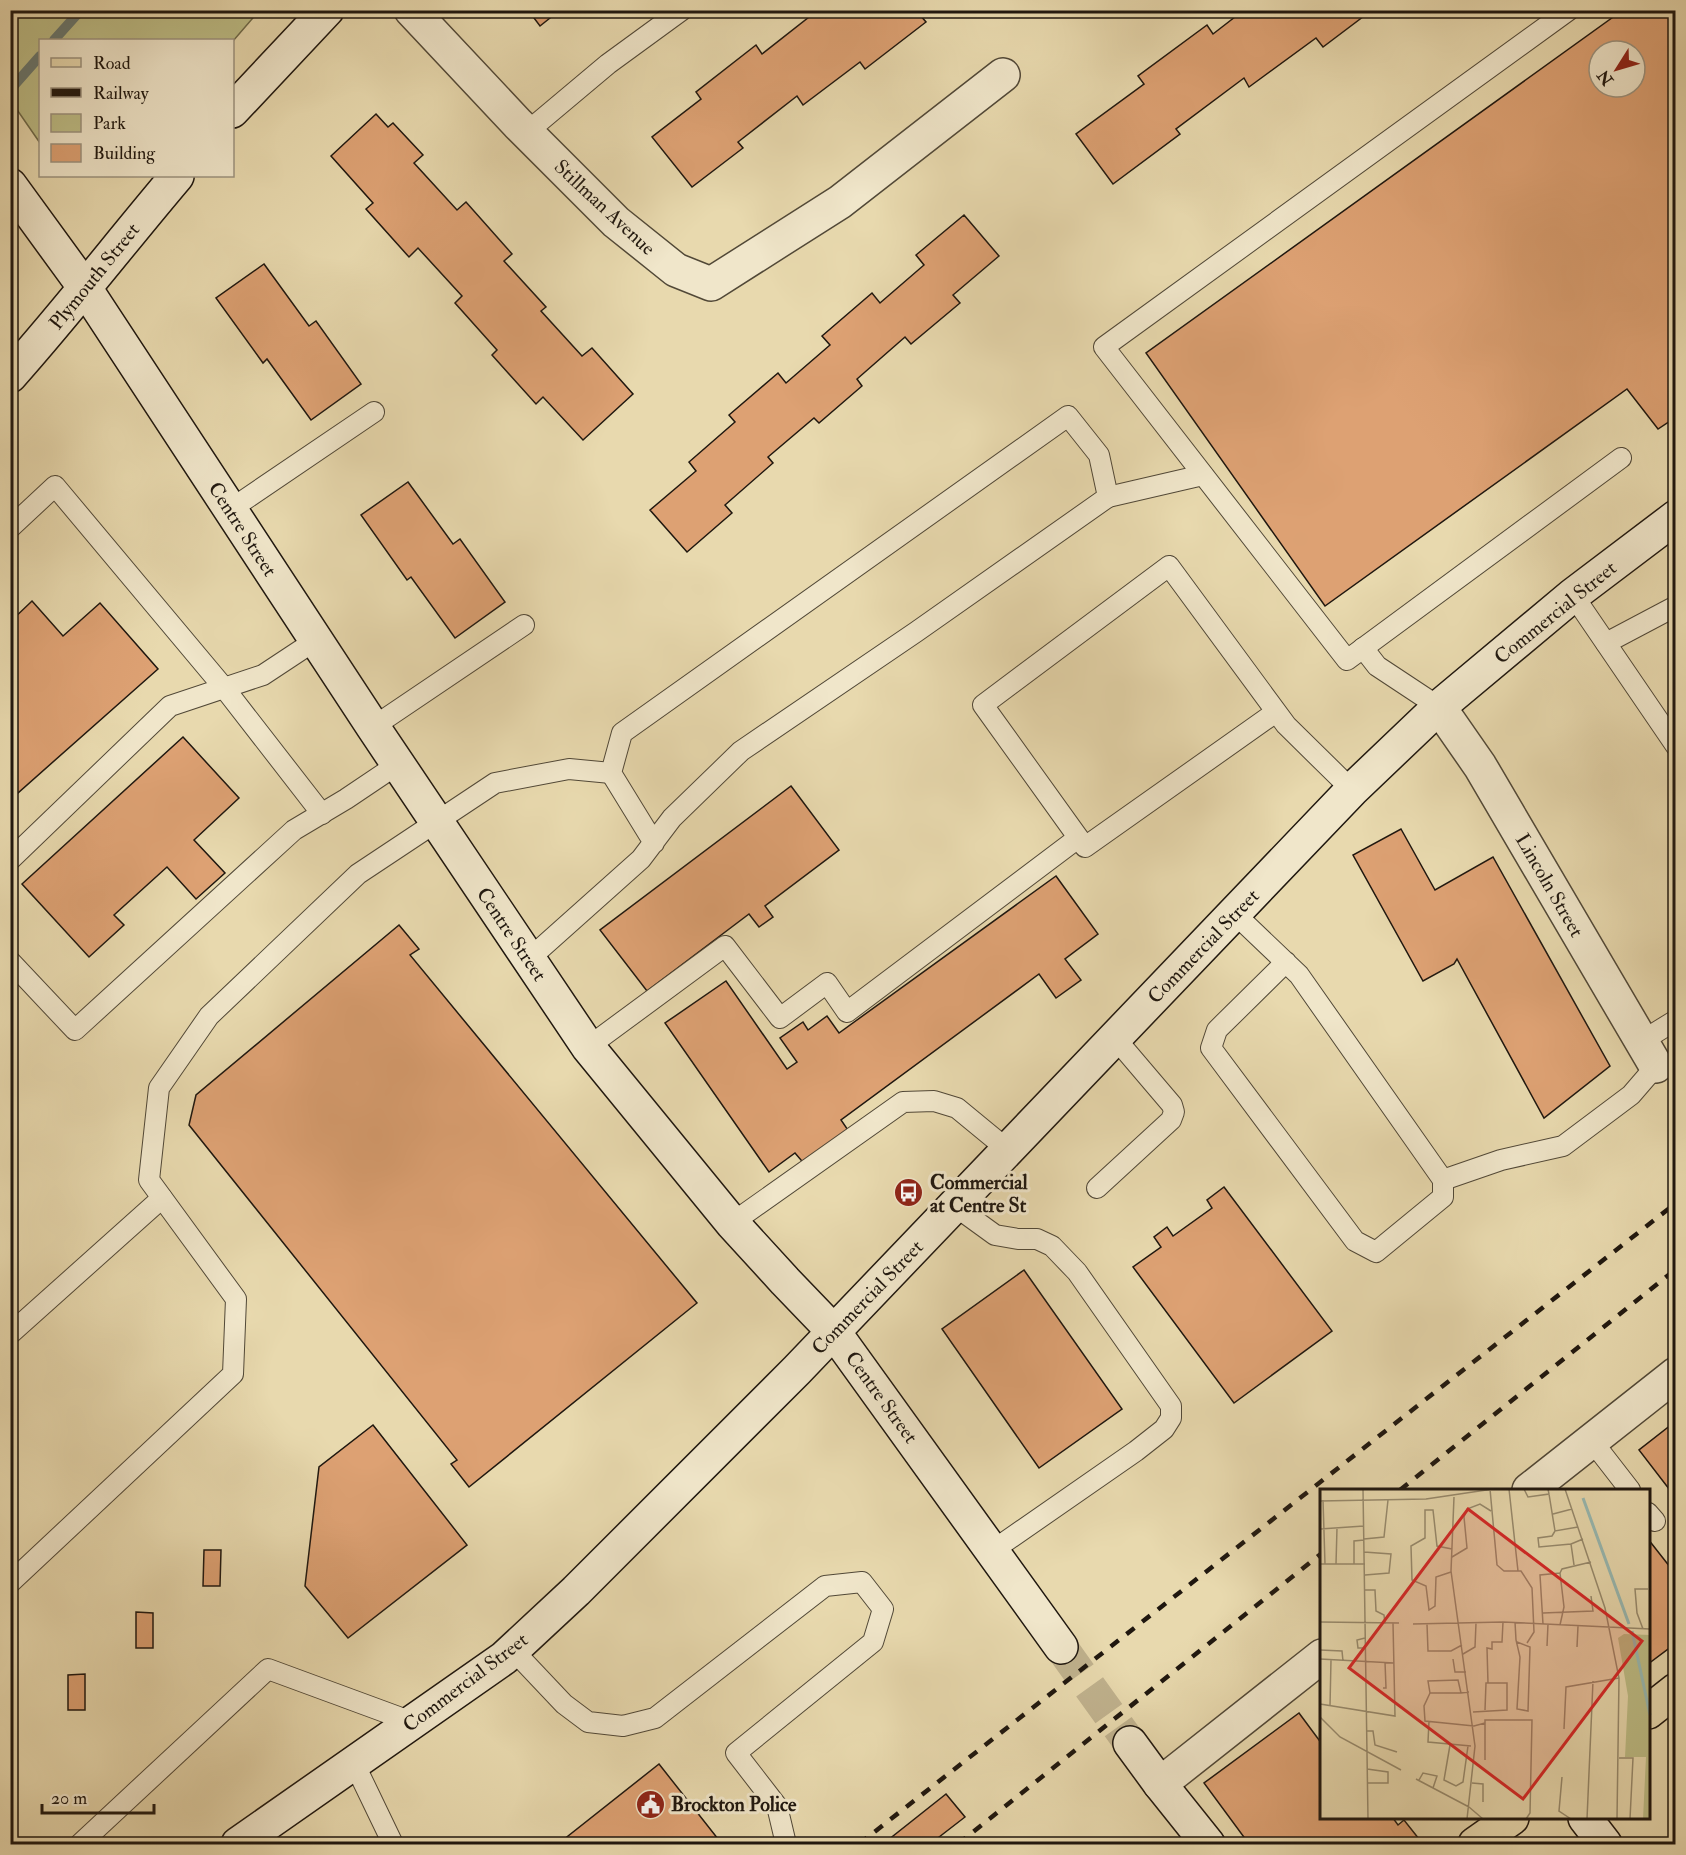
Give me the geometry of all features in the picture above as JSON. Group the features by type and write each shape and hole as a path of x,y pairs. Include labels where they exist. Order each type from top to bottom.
{"main road":[{"path":"234,109 327,10"},
{"name":"Stillman Avenue","path":"411,10 616,222 676,270 711,284 840,202 1003,75"},
{"name":"Plymouth Street","path":"10,376 176,177"},
{"name":"Centre Street","path":"10,185 85,288 373,727 588,1047 732,1222 784,1281 834,1332 1061,1647"},
{"name":"Commercial Street","path":"238,1845 504,1658 576,1591 834,1332 1352,790 1440,707 1573,595 1676,517"},
{"name":"Lincoln Street","path":"1440,707 1480,766 1649,1054"},
{"path":"1532,1489 1676,1374"},
{"path":"1160,1784 1320,1658"},
{"path":"1650,1710 1676,1690"},
{"path":"1130,1743 1203,1843"},
{"path":"1475,1845 1511,1819"},
{"path":"1586,1819 1605,1845"}],"lane":[{"path":"527,132 608,64 682,10"},
{"path":"1569,10 1104,347 1347,660 1621,458"},
{"path":"231,509 374,412"},
{"path":"654,843 612,773 622,733 1068,416 1099,455 1108,497"},
{"path":"528,959 641,859 672,818 741,751 1108,497 1203,475"},
{"path":"10,528 56,486 225,689 322,814"},
{"path":"1276,712 1085,847 983,705 1169,566 1286,725 1352,790"},
{"path":"1573,595 1676,746"},
{"path":"1606,643 1676,606"},
{"path":"373,727 524,625"},
{"path":"10,860 170,706 263,675 316,640"},
{"path":"1363,648 1377,666 1440,707"},
{"path":"10,961 75,1030 294,830 398,764"},
{"path":"10,1583 233,1374 236,1299 149,1180 159,1088 209,1016 358,874 495,783 569,769 612,773"},
{"path":"588,1047 726,946 780,1018 827,983 847,1012 1078,838"},
{"path":"1234,913 1286,962 1299,975 1443,1180 1443,1197 1376,1252 1355,1241 1211,1048 1218,1030 1286,962"},
{"path":"1443,1180 1501,1160 1563,1146 1631,1095 1649,1054 1676,1020"},
{"path":"1097,1188 1171,1120 1174,1112 1172,1105 1115,1038"},
{"path":"732,1222 903,1102 934,1101 957,1108 1008,1150"},
{"path":"10,1334 162,1198"},
{"path":"955,1206 996,1235 1018,1239 1037,1239 1052,1246 1077,1272 1171,1406 1171,1418 1164,1429 992,1551"},
{"path":"1592,1441 1628,1489"},
{"path":"512,1649 564,1704 588,1722 623,1726 655,1718 825,1586 862,1582 883,1609 873,1642 736,1753 777,1806 786,1845"},
{"path":"80,1845 268,1669 412,1722"},
{"path":"354,1763 393,1845"}],"green space":[{"path":"11,10 259,11 234,40 39,39 39,142 11,101"}],"building":[{"path":"528,10 560,10 540,26"},
{"path":"818,10 822,10 826,17 834,10 926,10 920,15 926,22 865,69 860,62 803,105 797,96 738,142 743,148 692,187 652,137 701,99 696,92 756,45 762,54"},
{"path":"1244,10 1372,10 1323,47 1316,38 1249,87 1244,78 1176,129 1180,134 1113,184 1076,134 1144,84 1138,76 1207,25 1213,34"},
{"path":"1623,10 1676,10 1676,417 1658,429 1627,389 1325,606 1146,353"},
{"path":"376,114 388,127 393,123 423,155 414,163 457,210 466,202 512,254 504,261 546,307 541,311 582,356 592,348 633,394 583,440 543,397 536,404 492,355 497,350 455,303 462,296 418,248 409,257 366,209 373,203 331,156"},
{"path":"964,215 999,256 953,295 960,303 911,344 905,337 857,379 862,386 819,423 814,418 768,457 773,463 725,505 732,513 687,552 650,510 696,471 689,462 735,422 729,415 778,373 786,383 830,345 822,336 872,293 880,303 924,265 916,255"},
{"path":"264,264 309,326 316,321 361,384 311,420 267,359 263,363 216,298"},
{"path":"408,482 453,544 460,539 505,602 455,638 411,577 407,580 361,515"},
{"path":"32,601 63,636 100,603 158,669 10,800 10,622"},
{"path":"183,737 239,798 194,840 225,873 196,899 167,867 114,915 124,925 89,957 22,884"},
{"path":"791,786 839,850 765,906 773,917 759,927 749,914 647,991 600,930"},
{"path":"1401,829 1435,890 1493,857 1610,1066 1544,1118 1457,959 1454,964 1423,981 1353,855"},
{"path":"1056,876 1098,934 1065,959 1081,980 1056,998 1039,974 841,1120 850,1133 807,1167 795,1153 769,1172 665,1023 726,981 787,1069 797,1062 780,1038 803,1022 808,1030 827,1016 839,1033"},
{"path":"399,925 419,949 410,955 697,1303 469,1487 451,1464 457,1460 189,1125 196,1095"},
{"path":"1224,1187 1332,1331 1234,1403 1133,1267 1161,1247 1154,1237 1167,1227 1173,1236 1212,1208 1207,1200"},
{"path":"1024,1270 1122,1409 1039,1468 942,1329"},
{"path":"1676,1421 1676,1498 1639,1450"},
{"path":"373,1425 467,1545 348,1638 305,1586 319,1467"},
{"path":"1650,1542 1670,1567 1676,1563 1676,1643 1650,1662"},
{"path":"204,1550 221,1550 220,1586 203,1586"},
{"path":"136,1612 153,1613 153,1648 136,1648"},
{"path":"85,1674 85,1710 68,1710 68,1675"},
{"path":"1299,1713 1320,1741 1320,1819 1394,1819 1398,1825 1404,1820 1423,1844 1249,1844 1204,1783"},
{"name":"Brockton Police","path":"659,1764 722,1844 558,1844"},
{"path":"946,1794 965,1817 930,1844 883,1844"}],"waterway":[{"path":"55,39 81,10"},
{"path":"10,90 39,57"}],"tunnel":[{"path":"1061,1647 1130,1743"}],"railway":[{"path":"859,1844 1676,1203"},
{"path":"1401,1489 1676,1269"},
{"path":"958,1844 1320,1555"}],"place":[{"name":"Commercial at Centre St","path":"909,1193"},
{"name":"Brockton Police","path":"650,1804"}]}
